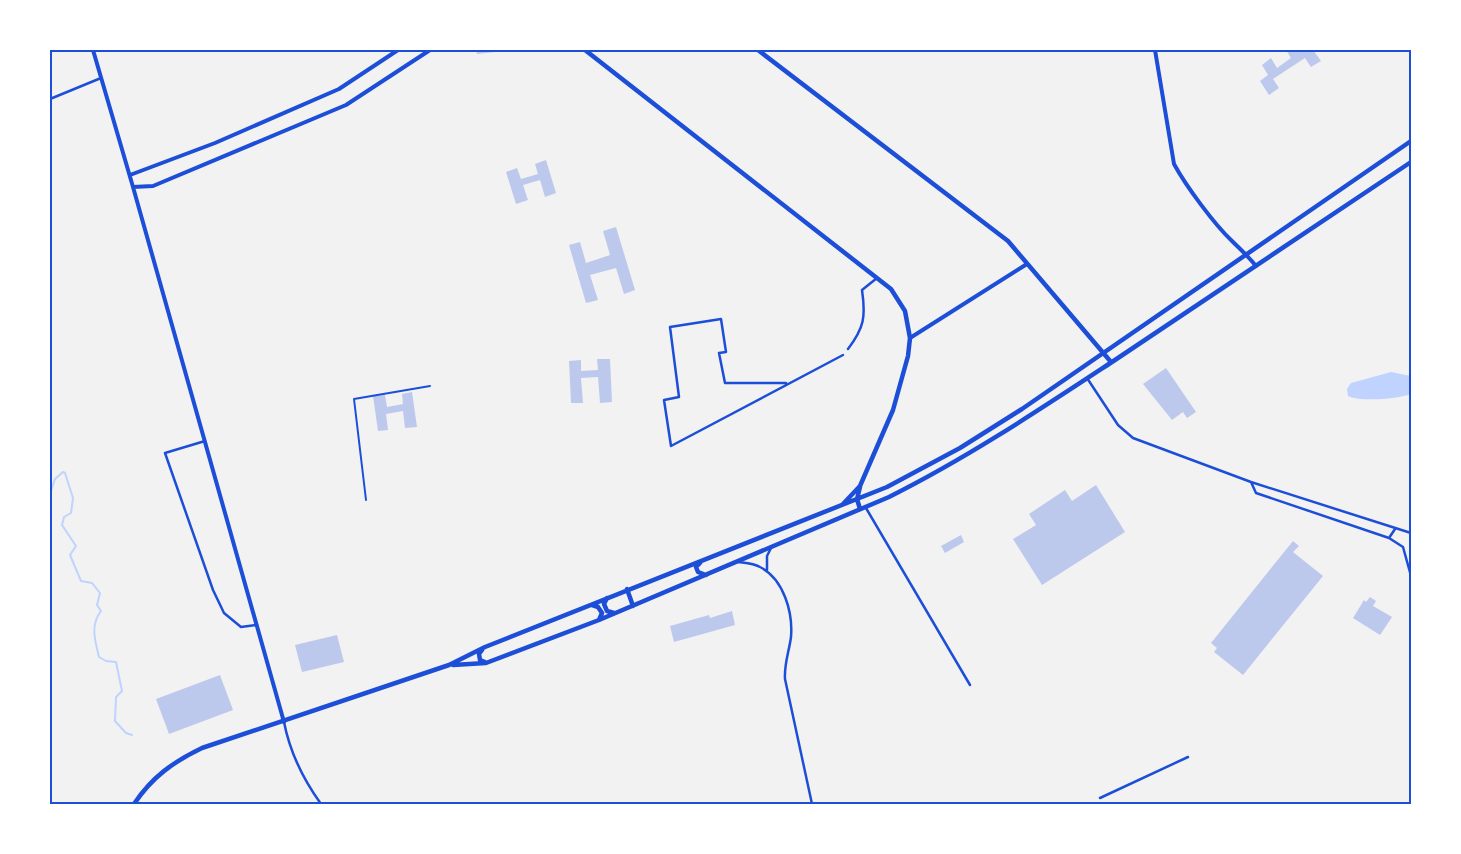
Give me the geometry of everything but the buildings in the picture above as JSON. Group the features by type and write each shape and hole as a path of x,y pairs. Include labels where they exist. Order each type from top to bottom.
{"main road":[{"path":"585,50 891,289 905,311 910,338 893,410 860,486 857,499 860,509"},
{"path":"758,50 1008,241 1111,362"},
{"path":"134,804 158,774 177,760 202,748 449,665 485,647 592,605 627,589 703,561 887,487 960,448 1103,354 1411,141"},
{"path":"449,665 486,663 599,620 866,507 923,480 965,457 1087,378 1411,162"},
{"path":"841,506 860,486"},
{"path":"703,561 696,567 698,572 706,575"},
{"path":"627,589 633,606"},
{"path":"608,597 604,604 607,611 614,613"},
{"path":"592,605 598,607 602,613 599,620"},
{"path":"485,647 479,654 480,660 486,663"}],"street":[{"path":"93,50 134,187 288,742 297,765 321,804"},
{"path":"130,175 215,143 339,89 398,50"},
{"path":"134,187 154,186 321,117 346,105 430,50"},
{"path":"1155,50 1174,164 1181,177 1231,241 1247,254 1256,266"},
{"path":"50,99 101,78"},
{"path":"910,338 1027,264"},
{"path":"848,349 859,335 865,315 862,290 877,278"},
{"path":"786,383 725,383 719,353 726,352 720,319 670,327 679,397 664,400 671,446 786,383 798,379 843,355"},
{"path":"1087,378 1118,425 1133,438 1250,482 1411,533"},
{"path":"366,500 354,399 430,386"},
{"path":"205,441 165,453 213,590 224,613 241,627 256,625"},
{"path":"1250,482 1256,493 1389,538 1403,547 1411,576"},
{"path":"866,507 970,685"},
{"path":"1389,538 1395,528"},
{"path":"767,571 767,556 771,548"},
{"path":"738,562 754,564 767,571 784,595 791,615 790,640 785,662 785,679 812,804"},
{"path":"1100,798 1188,757"}],"water":[{"path":"1391,372 1411,376 1411,394 1379,399 1361,399 1348,396 1347,389 1351,383"}],"waterway":[{"path":"50,494 55,479 63,472 65,473 73,498 71,513 64,517 62,525 76,546 70,555 81,581 92,583 100,593 97,605 101,611 94,627 96,645 99,657 106,661 116,662 122,691 116,697 115,721 126,733 132,735"}]}
